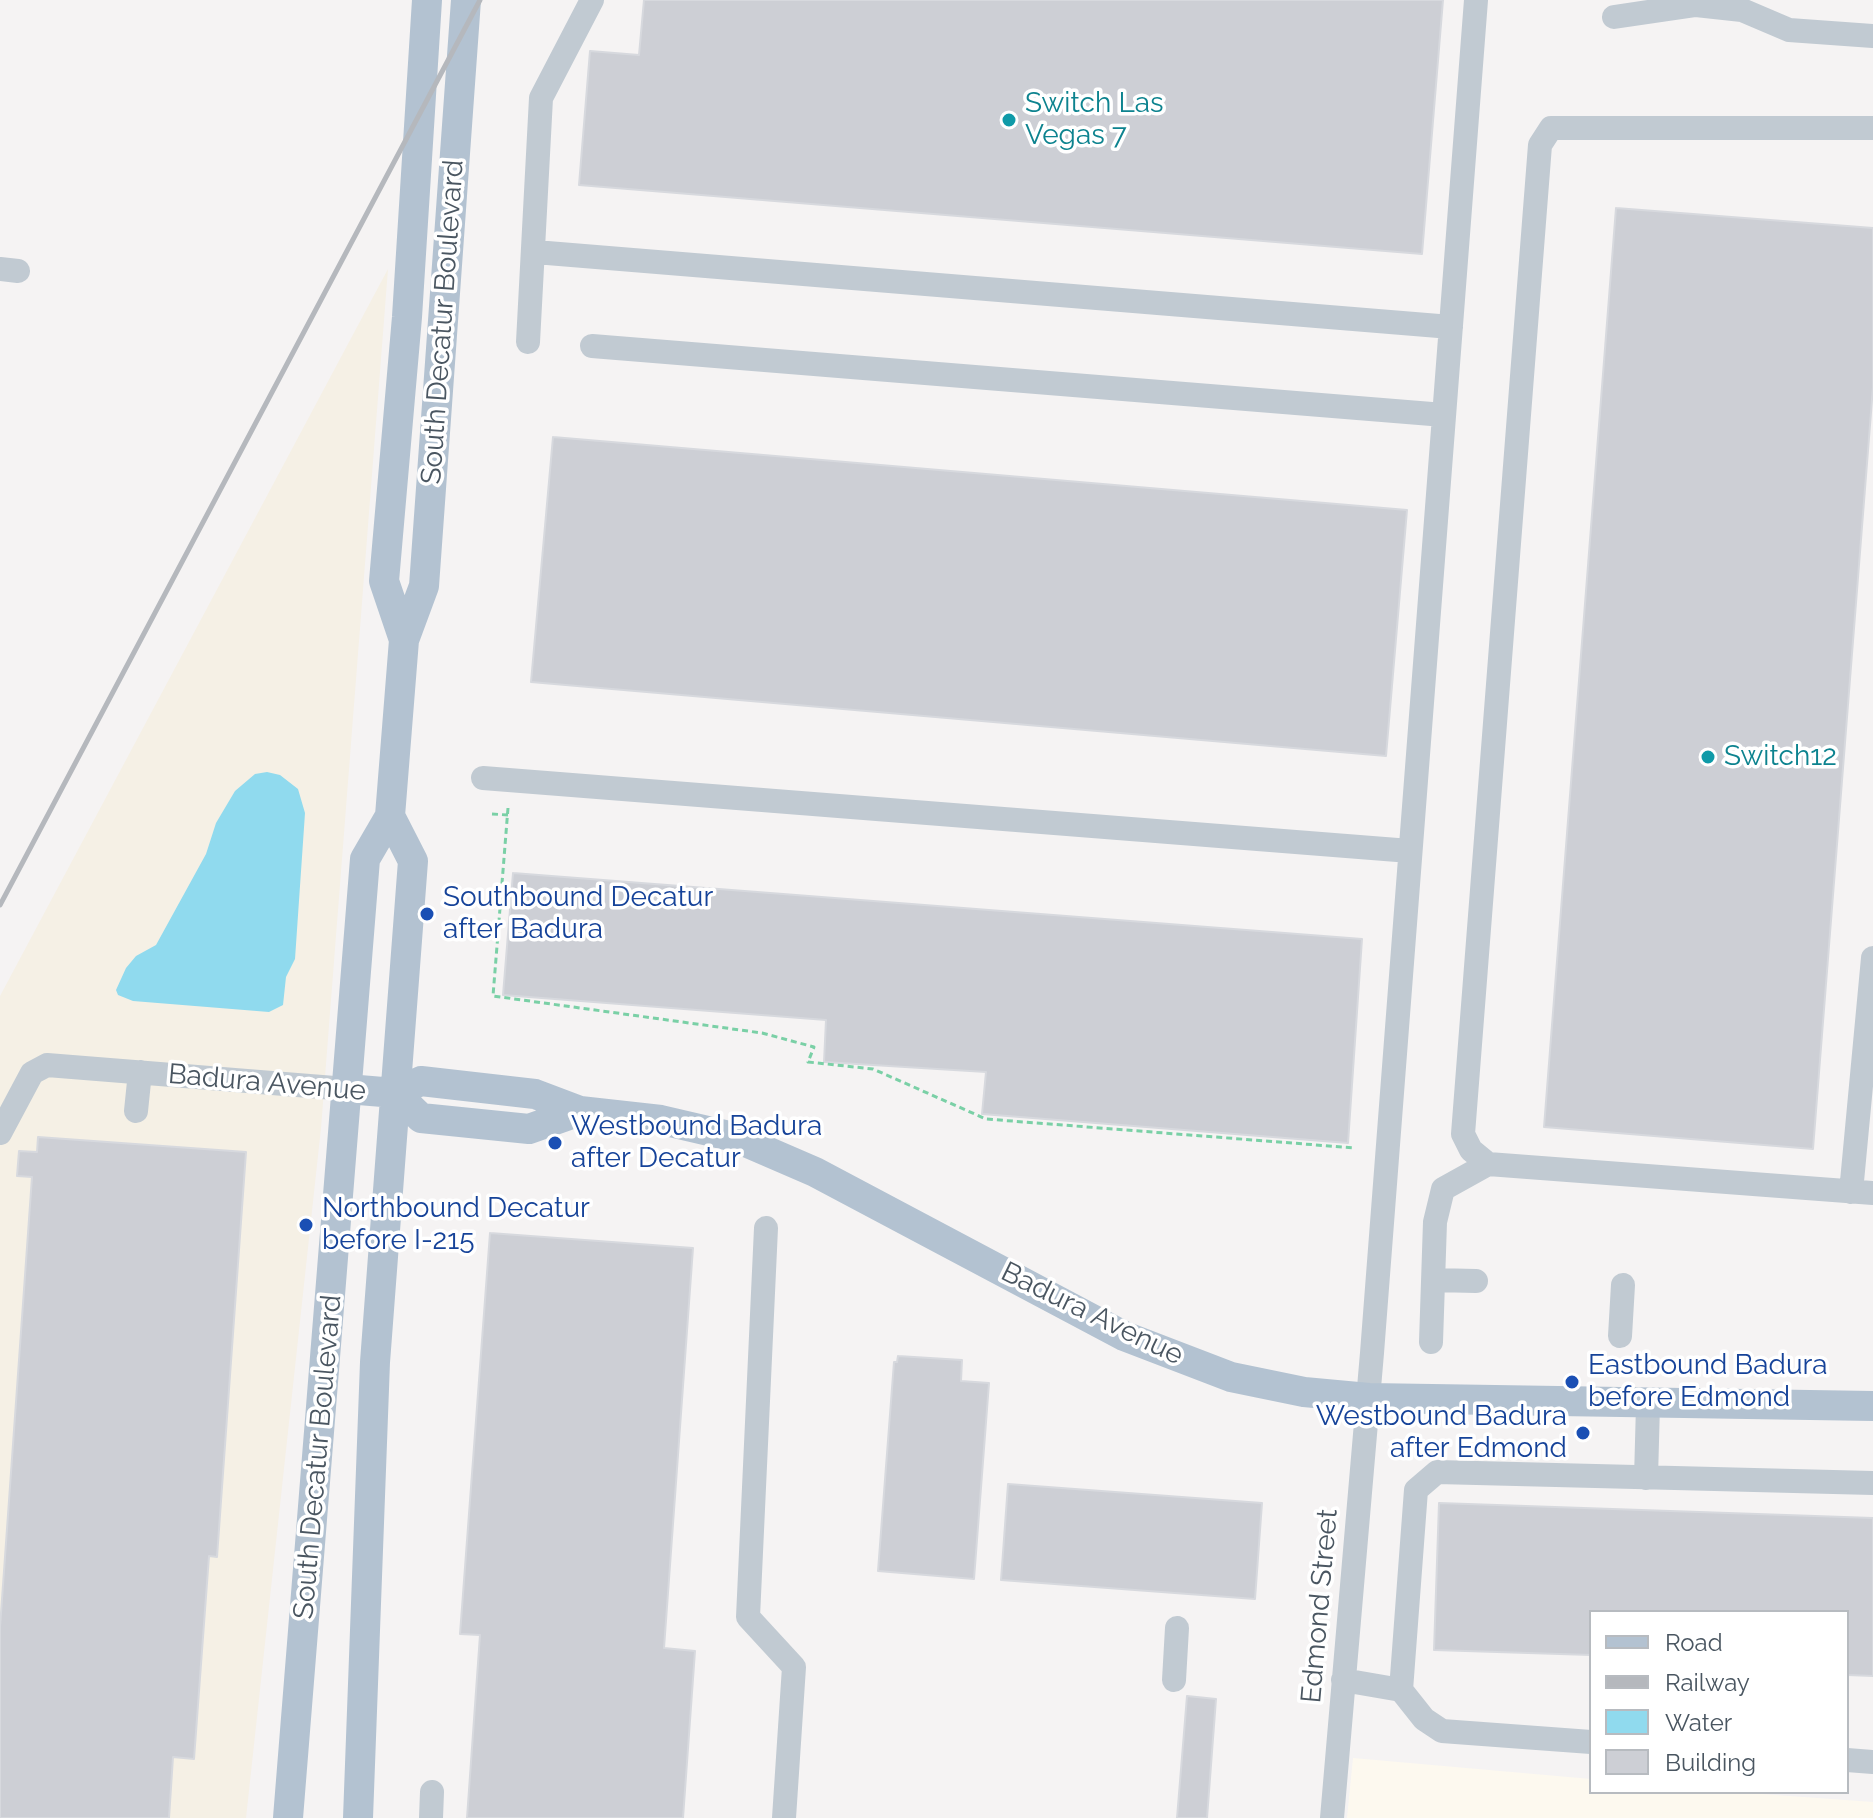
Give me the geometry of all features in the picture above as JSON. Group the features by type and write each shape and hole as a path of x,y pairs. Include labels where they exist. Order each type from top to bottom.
{"main road":[{"name":"South Decatur Boulevard","path":"404,640 384,581 407,317 427,0"},
{"name":"South Decatur Boulevard","path":"288,1818 365,859 390,816 404,640 424,586 466,0"},
{"name":"South Decatur Boulevard","path":"358,1818 372,1422 413,861 390,816"},
{"name":"Badura Avenue","path":"347,1089 395,1093 421,1081 535,1094 580,1111 661,1120 734,1137 815,1172 1124,1336 1231,1377 1304,1392 1369,1398 1648,1405 1873,1406"}],"street":[{"path":"528,342 541,98 592,0"},
{"name":"Edmond Street","path":"1332,1818 1369,1398 1476,0"},
{"path":"1614,17 1696,3 1742,10 1789,30 1873,36"},
{"path":"1488,1164 1471,1150 1463,1134 1540,145 1551,128 1873,128"},
{"path":"535,252 1451,327"},
{"path":"592,346 1444,415"},
{"path":"483,778 1410,851"},
{"path":"1431,1342 1435,1222 1443,1189 1488,1164 1862,1193 1873,958"},
{"name":"Badura Avenue","path":"0,1133 32,1073 47,1065 347,1089"},
{"path":"136,1111 140,1072"},
{"path":"766,1228 748,1617 794,1667 784,1818"},
{"path":"1434,1280 1476,1281"},
{"path":"1620,1336 1623,1285"},
{"path":"1646,1478 1648,1405"},
{"path":"1401,1690 1416,1490 1437,1472 1873,1483"},
{"path":"1174,1680 1177,1628"},
{"path":"1343,1680 1401,1690 1424,1719 1442,1731 1589,1742"},
{"path":"1849,1760 1873,1762"},
{"path":"431,1818 432,1792"}],"path":[{"path":"508,808 493,996 762,1033 814,1047 808,1062 873,1069 986,1119 1355,1148"},
{"path":"492,814 508,815"}],"shaded area":[{"path":"1353,1758 1589,1779 1589,1794 1762,1794 1873,1802 1873,1818 1347,1818"}],"sand":[{"path":"388,269 321,1128 246,1818 0,1818 0,996"}],"water":[{"path":"267,772 280,775 298,789 305,813 295,959 286,977 283,1005 269,1012 133,1001 118,995 116,990 126,968 136,956 156,945 206,854 216,823 235,791 255,774"}],"building":[{"name":"Switch Las Vegas 7","path":"644,0 1443,0 1422,254 579,185 590,51 639,55"},
{"name":"Switch12","path":"1616,208 1873,228 1873,387 1813,1149 1544,1127"},
{"path":"553,437 1407,510 1386,756 531,682"},
{"path":"513,873 1362,939 1348,1143 982,1114 986,1072 824,1062 826,1020 503,995"},
{"path":"38,1137 246,1152 217,1557 209,1556 194,1759 173,1757 169,1818 0,1818 0,1627 32,1177 17,1176 19,1151 37,1152"},
{"path":"490,1233 693,1248 664,1648 695,1651 683,1818 467,1818 480,1635 460,1634"},
{"path":"898,1356 962,1360 961,1381 989,1383 974,1579 878,1571 894,1362 897,1362"},
{"path":"1008,1484 1262,1503 1255,1599 1001,1580"},
{"path":"1439,1503 1873,1518 1873,1676 1849,1675 1849,1610 1589,1610 1589,1655 1434,1650"},
{"path":"1187,1696 1216,1699 1207,1818 1177,1818"}],"railway":[{"path":"0,905 480,0"}],"place":[{"name":"Switch Las Vegas 7","path":"1009,120"},
{"name":"Switch12","path":"1708,757"},
{"name":"Southbound Decatur after Badura","path":"427,914"},
{"name":"Westbound Badura after Decatur","path":"555,1143"},
{"name":"Northbound Decatur before I-215","path":"306,1225"},
{"name":"Eastbound Badura before Edmond","path":"1572,1382"},
{"name":"Westbound Badura after Edmond","path":"1583,1433"}]}
